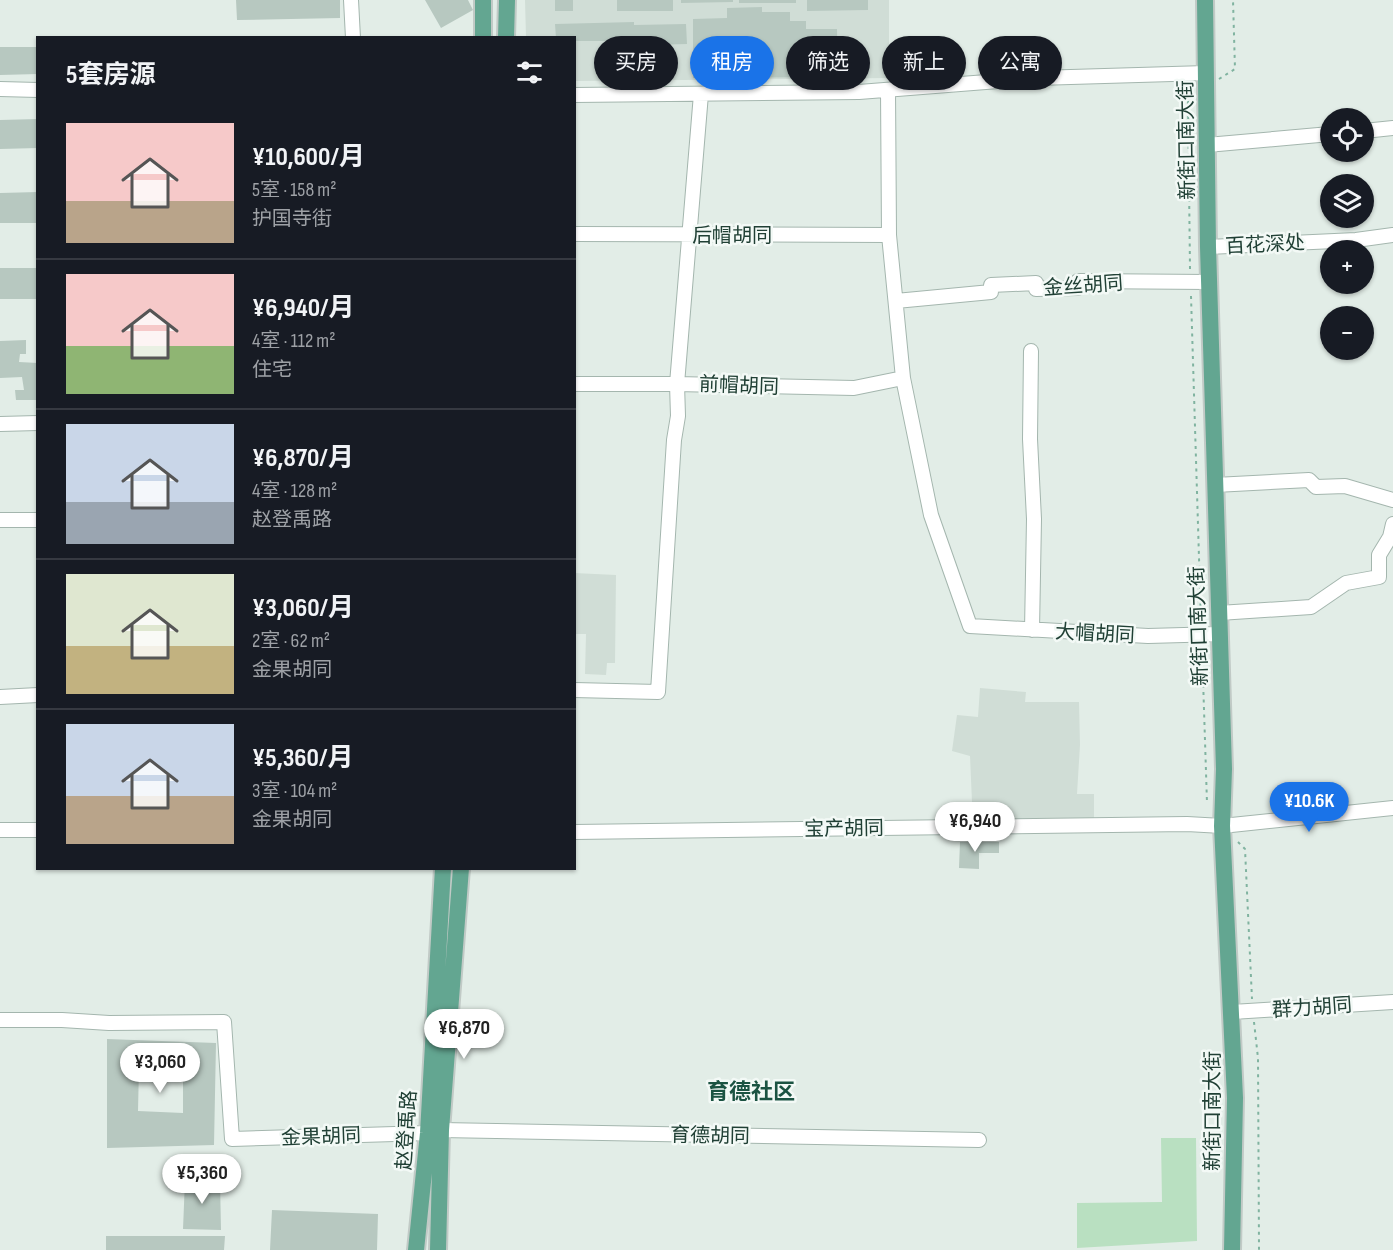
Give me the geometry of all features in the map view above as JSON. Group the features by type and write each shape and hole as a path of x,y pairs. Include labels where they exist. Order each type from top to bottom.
{"main road":[{"path":"483,0 483,36"},
{"path":"506,36 507,0"},
{"name":"新街口南大街","path":"1205,0 1208,247 1224,769 1222,826 1235,1098 1232,1250"},
{"name":"赵登禹路","path":"438,1250 434,1132 443,870"},
{"name":"赵登禹路","path":"416,1250 434,1132 461,870"}],"street":[{"path":"351,0 352,36"},
{"path":"966,84 1037,78 1206,81"},
{"path":"0,89 36,90"},
{"path":"576,95 888,90 890,235 903,378"},
{"path":"576,690 658,692 674,440 678,416 677,384 701,94"},
{"path":"1374,130 1393,128"},
{"path":"1207,145 1320,135"},
{"name":"后帽胡同","path":"576,234 890,235"},
{"name":"百花深处","path":"1208,247 1356,240 1393,235"},
{"name":"金丝胡同","path":"896,301 991,292 991,285 1036,284 1036,289 1078,288 1078,281 1209,282"},
{"path":"1031,351 1030,438 1034,519 1032,630"},
{"name":"前帽胡同","path":"576,384 854,388 903,378"},
{"name":"大帽胡同","path":"903,378 931,515 970,626 1148,636 1220,634"},
{"path":"0,424 36,423"},
{"path":"1215,484 1309,480 1316,487 1345,486 1393,500"},
{"path":"0,520 36,520"},
{"path":"1219,613 1311,607 1346,583 1379,577 1379,555 1390,537 1393,524"},
{"path":"0,697 36,695"},
{"name":"宝产胡同","path":"576,832 1187,824 1222,826 1393,808"},
{"path":"0,830 36,831"},
{"name":"群力胡同","path":"1232,1012 1393,1002"},
{"name":"金果胡同","path":"0,1020 109,1023 224,1022 232,1139 434,1132"},
{"name":"育德胡同","path":"434,1132 979,1140"}],"path":[{"path":"1233,0 1235,69 1206,81 1188,99 1190,282 1207,802 1222,826 1245,849 1252,1011 1258,1058 1259,1250"}],"shaded area":[{"path":"525,0 889,0 889,36 882,36 882,78 870,78 870,36 786,36 786,79 774,79 774,36 690,36 690,80 678,80 678,36 594,36 594,81 576,81 576,36 526,36"},
{"path":"576,573 616,575 615,663 607,663 606,675 585,674 586,634 576,634"},
{"path":"980,688 1026,692 1025,702 1079,702 1080,745 1077,794 1094,794 1094,823 973,825 970,756 952,751 957,715 978,717"}],"green space":[{"path":"1161,1138 1196,1138 1197,1241 1077,1248 1077,1203 1162,1202"}],"building":[{"path":"236,0 340,0 340,18 237,20"},
{"path":"425,0 468,0 473,10 441,28"},
{"path":"555,0 573,0 573,11 555,11"},
{"path":"617,0 673,0 673,11 617,11"},
{"path":"681,0 733,0 733,2 681,3"},
{"path":"739,0 796,0 796,3 739,3"},
{"path":"807,0 868,0 868,10 807,11"},
{"path":"762,7 762,12 790,12 790,21 806,21 806,29 837,29 837,36 786,36 786,77 774,77 774,36 693,36 693,19 727,18 727,8"},
{"path":"634,22 634,25 686,24 687,44 678,44 678,36 594,36 594,41 576,41 576,36 556,36 555,24"},
{"path":"0,47 36,47 36,74 0,75"},
{"path":"36,119 36,148 0,149 0,120"},
{"path":"36,192 36,223 0,223 0,193"},
{"path":"0,268 36,268 36,299 0,299"},
{"path":"26,340 26,354 20,354 19,362 36,363 36,400 16,400 15,390 24,390 22,377 0,378 0,341"},
{"path":"960,842 999,842 999,853 979,853 979,869 959,868"},
{"path":"107,1039 216,1043 214,1145 107,1148","holes":["183,1066 183,1113 138,1111 139,1067"]},
{"path":"185,1180 220,1181 221,1230 183,1229"},
{"path":"272,1210 378,1214 377,1250 270,1250"},
{"path":"106,1236 225,1236 224,1250 106,1250"}],"district":[{"name":"育德社区","path":"751,1091"}]}
